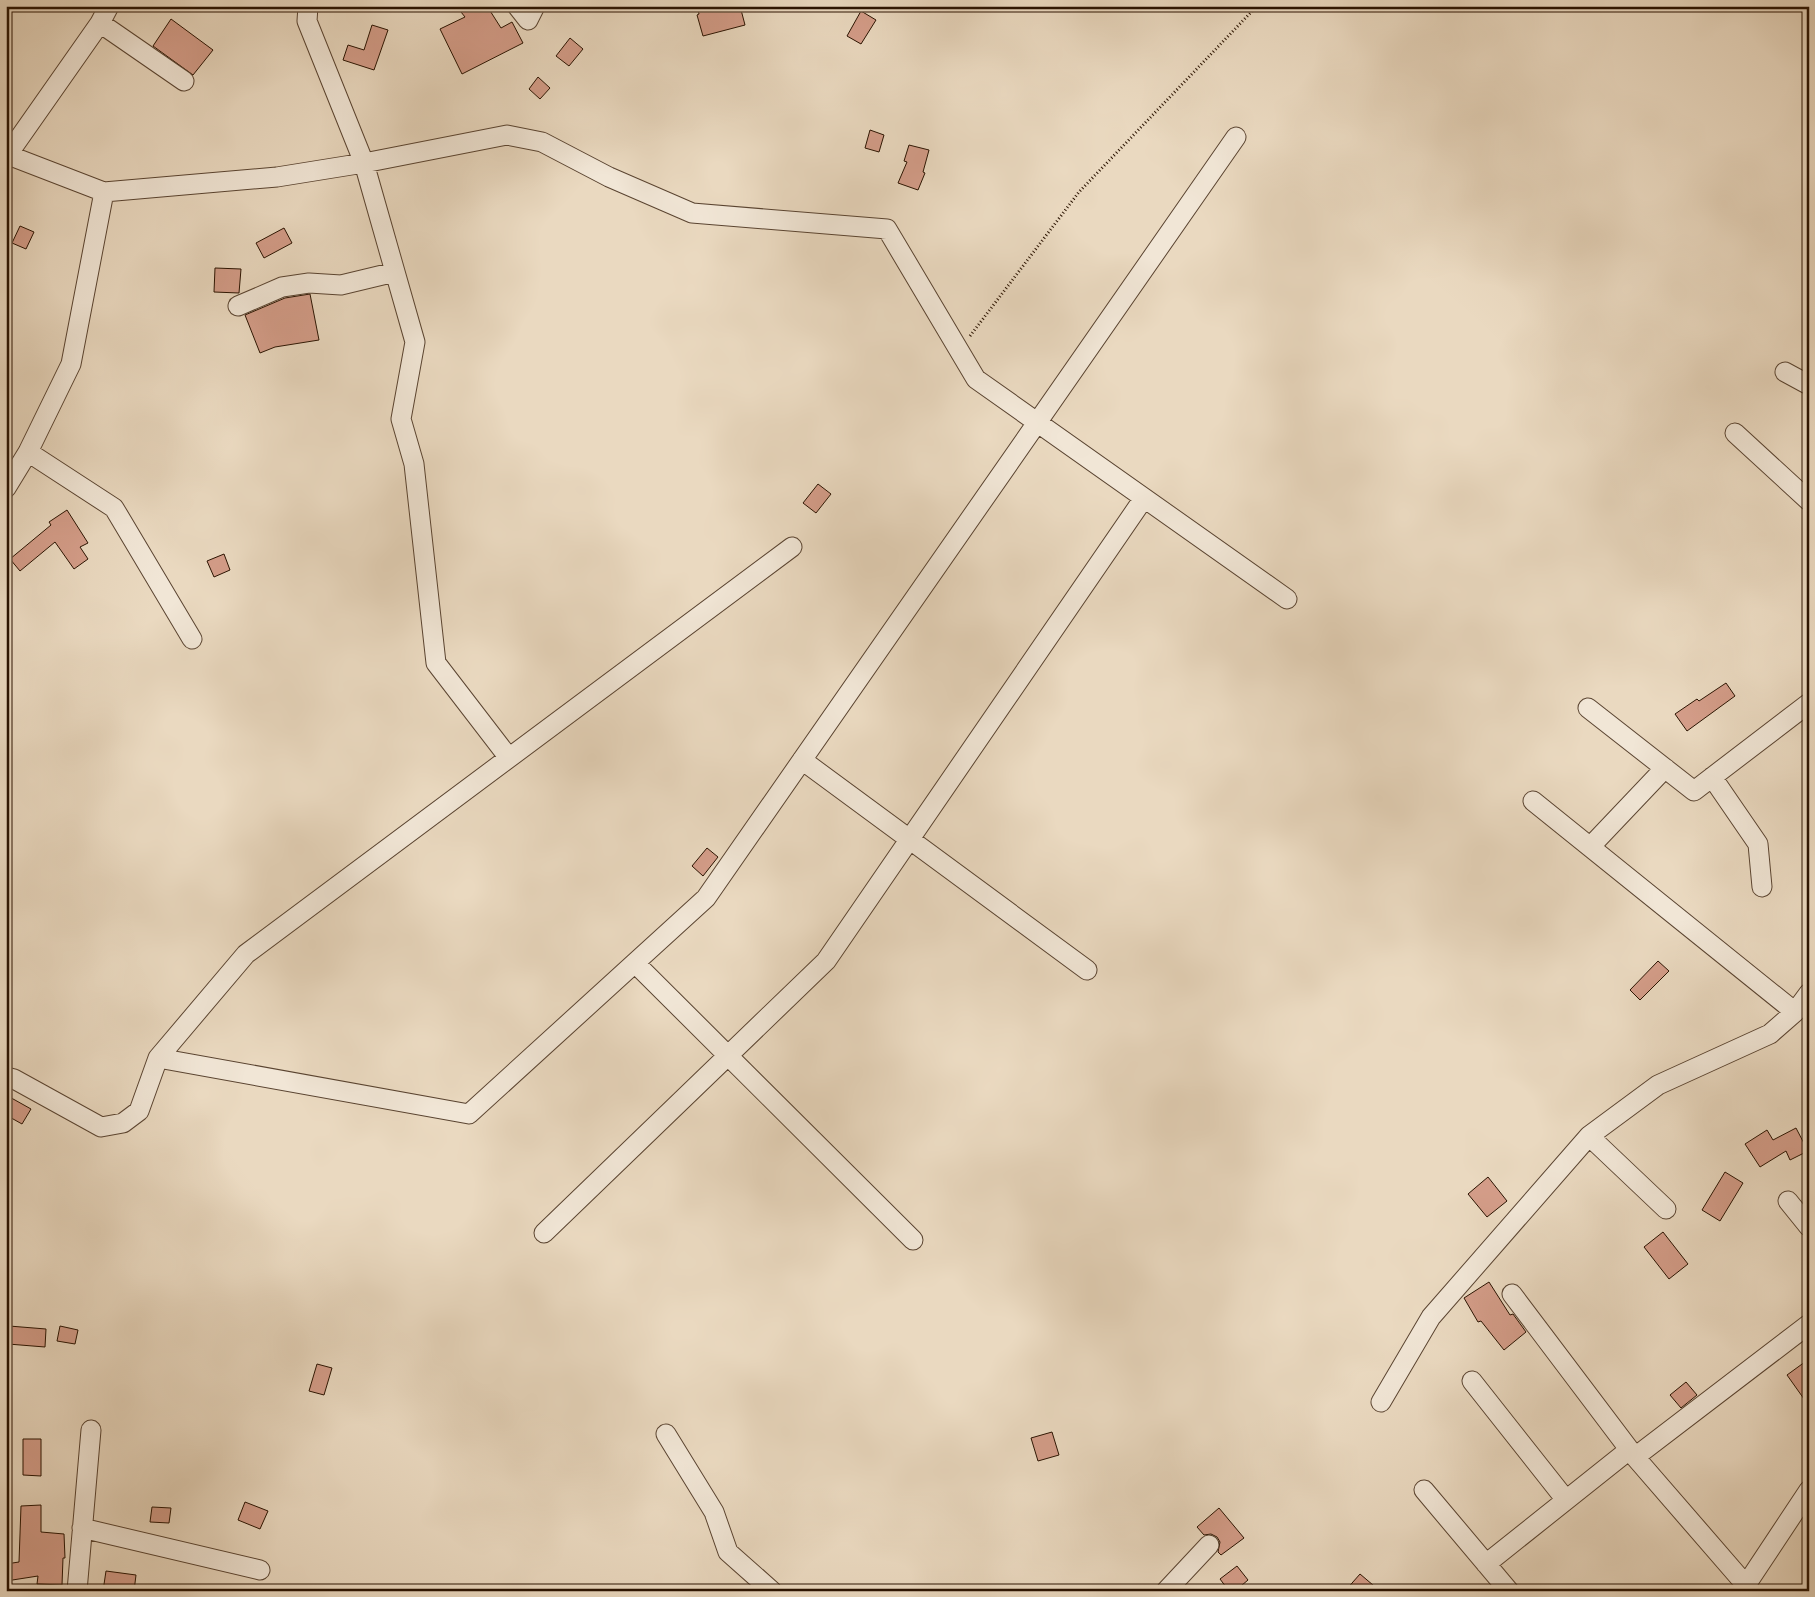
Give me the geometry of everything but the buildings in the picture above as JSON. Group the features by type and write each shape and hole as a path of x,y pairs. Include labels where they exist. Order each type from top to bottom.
{"street":[{"path":"109,6 100,23 7,156 104,192 277,177 364,163 507,135 542,142 609,177 692,212 887,229 976,379 1287,599"},
{"path":"308,6 306,21 364,163 415,342 401,419 414,464 436,663 508,758"},
{"path":"517,6 528,20 535,6"},
{"path":"100,23 184,80"},
{"path":"158,1058 470,1114 706,898 1236,137"},
{"path":"6,488 28,452 71,364 104,192"},
{"path":"238,306 282,287 309,283 341,285 395,272"},
{"path":"1784,372 1809,386"},
{"path":"1735,433 1809,501"},
{"path":"28,452 114,508 192,639"},
{"path":"544,1232 826,961 1144,498"},
{"path":"6,1077 14,1079 101,1127 123,1123 139,1111 158,1058 246,954 792,547"},
{"path":"1588,708 1694,791 1809,703"},
{"path":"802,760 1087,970"},
{"path":"1590,847 1665,768"},
{"path":"1712,777 1758,844 1762,887"},
{"path":"1533,801 1795,1012"},
{"path":"635,963 913,1240"},
{"path":"1381,1402 1431,1318 1589,1136 1658,1084 1770,1034 1795,1012 1809,994"},
{"path":"1589,1136 1666,1209"},
{"path":"1788,1201 1809,1227"},
{"path":"1512,1294 1632,1454 1744,1587 1809,1490"},
{"path":"1486,1564 1566,1500 1809,1324"},
{"path":"1472,1381 1566,1500"},
{"path":"77,1591 91,1430"},
{"path":"666,1434 714,1512 728,1552 772,1591"},
{"path":"1424,1490 1486,1564 1500,1588"},
{"path":"82,1528 260,1570"},
{"path":"1166,1591 1209,1544"}],"path":[{"path":"960,351 1078,192 1256,6"}]}
